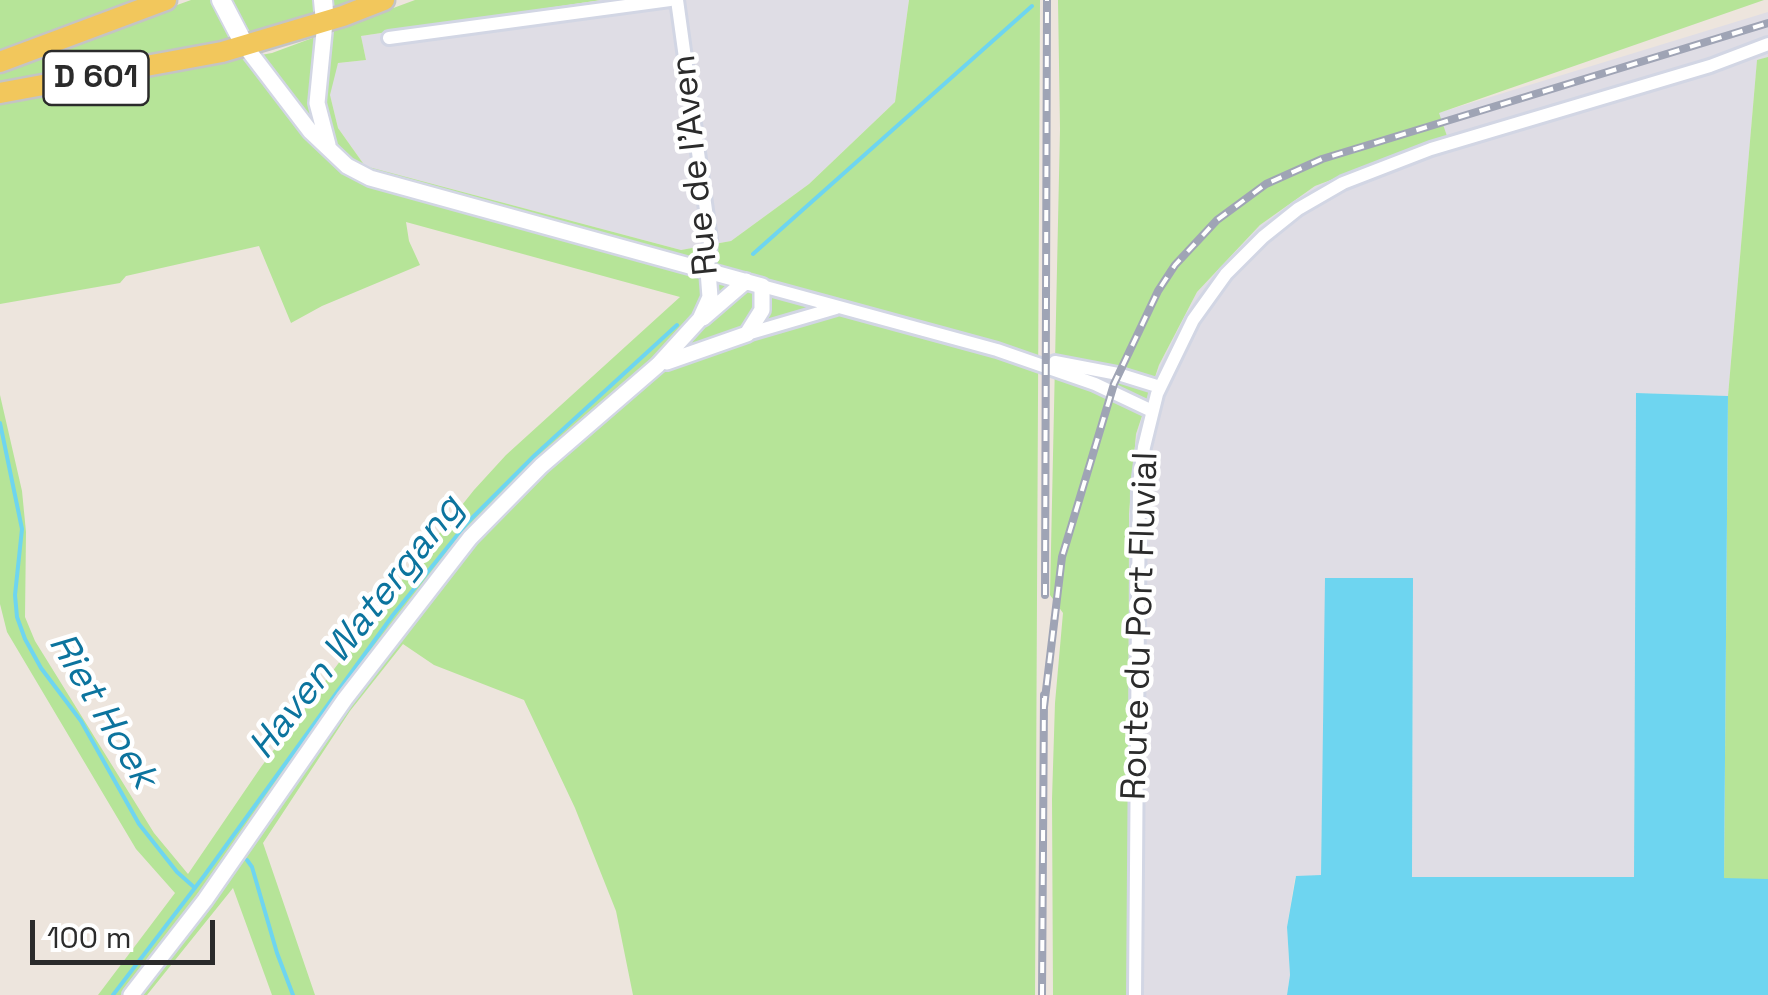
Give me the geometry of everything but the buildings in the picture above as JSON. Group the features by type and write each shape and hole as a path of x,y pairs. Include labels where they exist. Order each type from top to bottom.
{"main road":[{"name":"D 601","path":"0,62 166,0"},
{"path":"221,0 245,46"},
{"path":"323,0 325,22"},
{"name":"D 601","path":"0,94 192,59 325,22 384,0"}],"street":[{"path":"388,38 673,0"},
{"name":"Rue de l'Aven","path":"673,0 709,232 708,302 695,326"},
{"path":"325,22 317,103 330,149"},
{"name":"Route du Port Fluvial","path":"1135,995 1137,514 1152,412 1193,320 1232,266 1279,223 1326,192 1420,153 1731,59 1768,44"},
{"path":"245,46 304,124 348,166 377,181 997,350 1112,373 1160,387"},
{"name":"Rue de l'Aven","path":"130,995 205,900 345,699 470,538 542,466 658,365 695,326 754,284 762,310 747,334 658,365"},
{"path":"747,334 839,307"},
{"path":"997,350 1094,384 1152,412"}],"shaded area":[{"path":"601,0 909,0 895,102 809,184 731,241 681,250 365,166 338,128 330,95 333,75 338,63 366,60 361,36"},
{"path":"1768,12 1768,57 1757,61 1728,396 1636,393 1634,877 1412,877 1413,578 1326,578 1321,875 1295,877 1287,927 1287,995 1128,995 1129,514 1136,434 1159,365 1197,292 1260,225 1315,186 1447,136 1438,113"}],"green space":[{"path":"0,0 143,0 0,52"},
{"path":"191,0 359,0 213,45 0,84 0,69"},
{"path":"415,0 601,0 361,36 366,60 338,63 330,95 338,128 365,166 681,250 731,241 809,184 895,102 909,0 1040,0 1035,995 633,995 616,911 575,808 524,700 434,665 403,644 350,711 263,843 315,995 272,995 233,888 147,995 98,995 175,893 136,849 7,632 0,604 0,395 22,491 26,532 25,617 35,641 154,833 188,874 261,767 474,490 506,455 680,297 406,222 409,241 420,265 291,323 259,246 126,276 120,283 0,304 0,102 272,53"},
{"path":"1058,0 1764,0 1439,113 1447,136 1315,186 1260,225 1197,292 1159,365 1136,434 1129,514 1128,995 1053,995 1052,799 1063,613 1050,595 1060,129"},
{"path":"1768,57 1768,879 1724,879 1728,396 1757,60"}],"water":[{"path":"1636,393 1728,396 1724,878 1768,879 1768,995 1287,995 1287,927 1296,876 1321,875 1325,578 1413,578 1412,877 1634,877"}],"waterway":[{"name":"Haven Watergang","path":"753,254 1032,6"},
{"name":"Haven Watergang","path":"113,995 393,615 467,523 677,325"},
{"name":"Riet Hoek","path":"0,423 22,529 15,595 25,639 41,668 81,721 139,824 177,872 195,888"},
{"path":"247,860 293,995"}],"railway":[{"path":"1045,595 1047,0"},
{"path":"1044,707 1062,557 1114,384 1158,291 1175,265 1217,220 1266,184 1322,159 1768,23"},
{"path":"1042,995 1044,695"}]}
